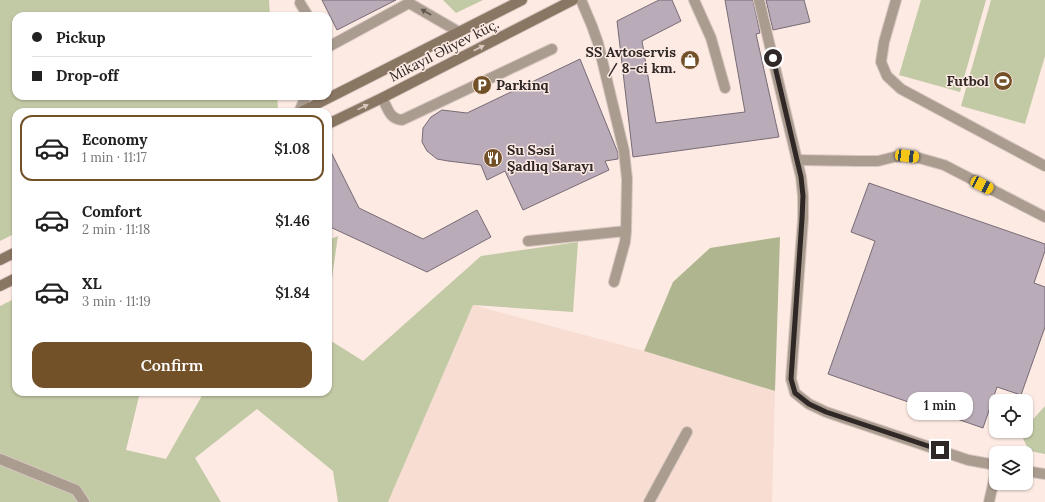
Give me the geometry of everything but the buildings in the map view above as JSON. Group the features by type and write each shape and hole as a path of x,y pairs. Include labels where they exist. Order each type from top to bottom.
{"main road":[{"path":"332,96 522,0"},
{"name":"Mikayıl Əliyev küç.","path":"332,122 573,0"},
{"path":"308,108 324,100"},
{"path":"0,260 12,254"},
{"path":"0,286 12,280"}],"lane":[{"path":"581,0 598,43 624,151 627,179 626,231 614,282"},
{"path":"694,0 711,38 725,88"},
{"path":"759,0 797,160 803,196 791,379 795,393 809,404 826,412 968,460 989,464"},
{"path":"896,0 884,42 881,62 887,76 901,89 1045,166"},
{"path":"332,45 409,1 460,32"},
{"path":"300,3 306,12"},
{"path":"382,98 392,117 396,120 402,120 552,49"},
{"path":"797,160 857,162 878,161 894,157 907,156 919,158 944,165 1045,217"},
{"path":"528,241 626,231"},
{"path":"649,502 687,432"},
{"path":"0,459 76,490 84,502"},
{"path":"1033,472 1045,474"},
{"path":"989,502 992,490"}],"shaded area":[{"path":"473,305 644,351 775,391 772,502 388,502"}],"green space":[{"path":"0,0 269,0 270,12 12,12 12,100 277,100 278,108 12,108 12,235 0,241"},
{"path":"443,0 483,0 456,13"},
{"path":"921,0 986,0 960,92 899,75"},
{"name":"Futbol","path":"991,0 1045,0 1045,56 1025,124 961,106"},
{"path":"338,236 332,277 332,238"},
{"path":"780,237 775,391 644,351 673,282 710,248"},
{"path":"578,242 573,312 473,305 388,502 338,502 333,471 257,409 195,458 221,502 0,502 0,306 12,300 12,396 139,396 126,450 166,459 202,396 332,396 332,342 363,361 481,256"},
{"path":"1045,406 1045,454 1033,452 1033,446 1027,446 1023,438 1033,438 1033,419"}],"place":[{"name":"SS Avtoservis / 8-ci km.","path":"690,60"},
{"name":"Futbol","path":"1003,81"},
{"name":"Parkinq","path":"482,85"},
{"name":"Su Səsi Şadlıq Sarayı","path":"493,158"}],"route":[{"path":"773,58 801,177 803,196 791,379 795,393 809,404 826,412 940,450"}]}
